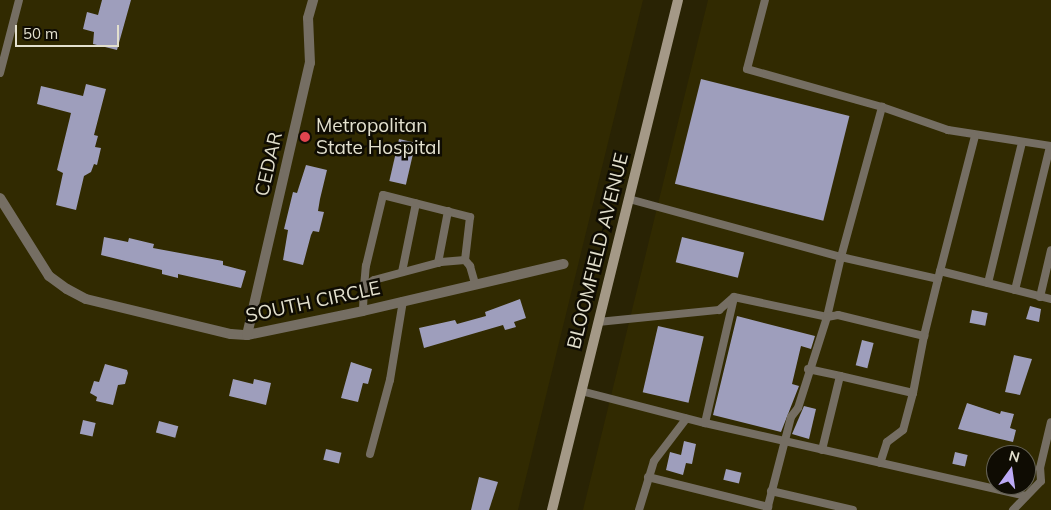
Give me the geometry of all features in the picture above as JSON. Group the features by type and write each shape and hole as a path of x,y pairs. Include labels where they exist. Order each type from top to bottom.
{"main road":[{"name":"BLOOMFIELD AVENUE","path":"552,510 678,0"}],"street":[{"name":"CEDAR","path":"248,335 310,63 308,18 313,0"},
{"name":"SOUTH CIRCLE","path":"0,198 49,276 67,289 86,299 231,334 248,335 363,311 564,264"}],"lane":[{"path":"0,73 19,0"},
{"path":"765,0 748,69 976,136 1051,146 1015,290"},
{"path":"648,477 767,508 791,418 798,408 808,369 820,345 841,257 882,107"},
{"path":"880,463 887,442 903,430 939,275 976,136"},
{"path":"988,283 1022,142"},
{"path":"363,311 366,266 383,195 470,218 465,260 470,266 475,284"},
{"path":"629,199 841,257 988,283 1051,300"},
{"path":"402,272 416,203"},
{"path":"438,263 448,211"},
{"path":"1040,297 1051,250"},
{"path":"364,287 374,280 402,272 438,263 465,260"},
{"path":"734,297 827,317 838,315 924,336"},
{"path":"598,322 719,310 734,297"},
{"path":"705,423 734,297"},
{"path":"370,454 390,380 402,301"},
{"path":"808,369 913,393"},
{"path":"822,450 840,376"},
{"path":"581,391 686,419 1026,496"},
{"path":"639,510 654,461 686,419"},
{"path":"1013,510 1040,482 1040,468 1051,422"},
{"path":"772,491 853,510"}],"shaded area":[{"name":"Metropolitan State Hospital","path":"0,0 643,0 518,510 0,510"},
{"path":"708,0 1051,0 1051,510 583,510"}],"building":[{"path":"102,0 131,0 117,50 93,44 94,32 83,29 87,12 98,15"},
{"path":"701,79 849,116 823,221 675,184"},
{"path":"86,84 106,89 94,135 98,136 95,147 101,148 97,165 94,164 91,172 84,176 76,210 56,205 63,173 57,170 71,113 37,104 41,86 83,96"},
{"path":"399,139 416,143 406,185 389,181"},
{"path":"306,165 327,170 318,211 324,212 319,232 313,231 311,235 303,265 283,260 288,230 284,229 293,192 297,193"},
{"path":"104,237 128,242 129,238 154,244 153,248 223,261 223,265 246,271 241,288 178,274 178,278 162,274 162,270 101,255"},
{"path":"682,237 744,252 738,278 676,262"},
{"path":"520,299 526,318 514,322 516,327 505,330 503,325 424,348 419,328 455,320 457,324 486,316 485,312"},
{"path":"1030,306 1041,309 1039,322 1026,319"},
{"path":"972,310 988,313 985,326 970,323"},
{"path":"737,316 815,336 811,349 801,346 792,384 799,386 781,432 713,415"},
{"path":"658,326 704,337 688,403 643,392"},
{"path":"862,340 874,343 867,368 856,365"},
{"path":"1014,355 1032,359 1020,395 1005,392"},
{"path":"351,362 372,369 368,384 363,383 358,402 341,398"},
{"path":"105,364 127,370 128,373 125,384 118,385 113,405 96,401 97,397 90,393 94,381 99,382"},
{"path":"233,379 253,384 254,379 271,383 266,405 229,396"},
{"path":"967,403 1000,414 1001,411 1014,414 1010,428 1016,430 1013,442 958,429"},
{"path":"804,406 816,409 809,439 792,434"},
{"path":"83,420 96,423 93,437 80,434"},
{"path":"159,421 178,426 175,438 156,433"},
{"path":"684,441 696,444 692,464 686,463 683,475 666,470 670,452 681,455"},
{"path":"326,449 342,453 339,464 323,460"},
{"path":"955,452 968,455 965,467 952,464"},
{"path":"726,469 742,473 739,484 723,480"},
{"path":"479,477 498,482 489,510 471,510"}],"place":[{"name":"Metropolitan State Hospital","path":"305,137"}]}
